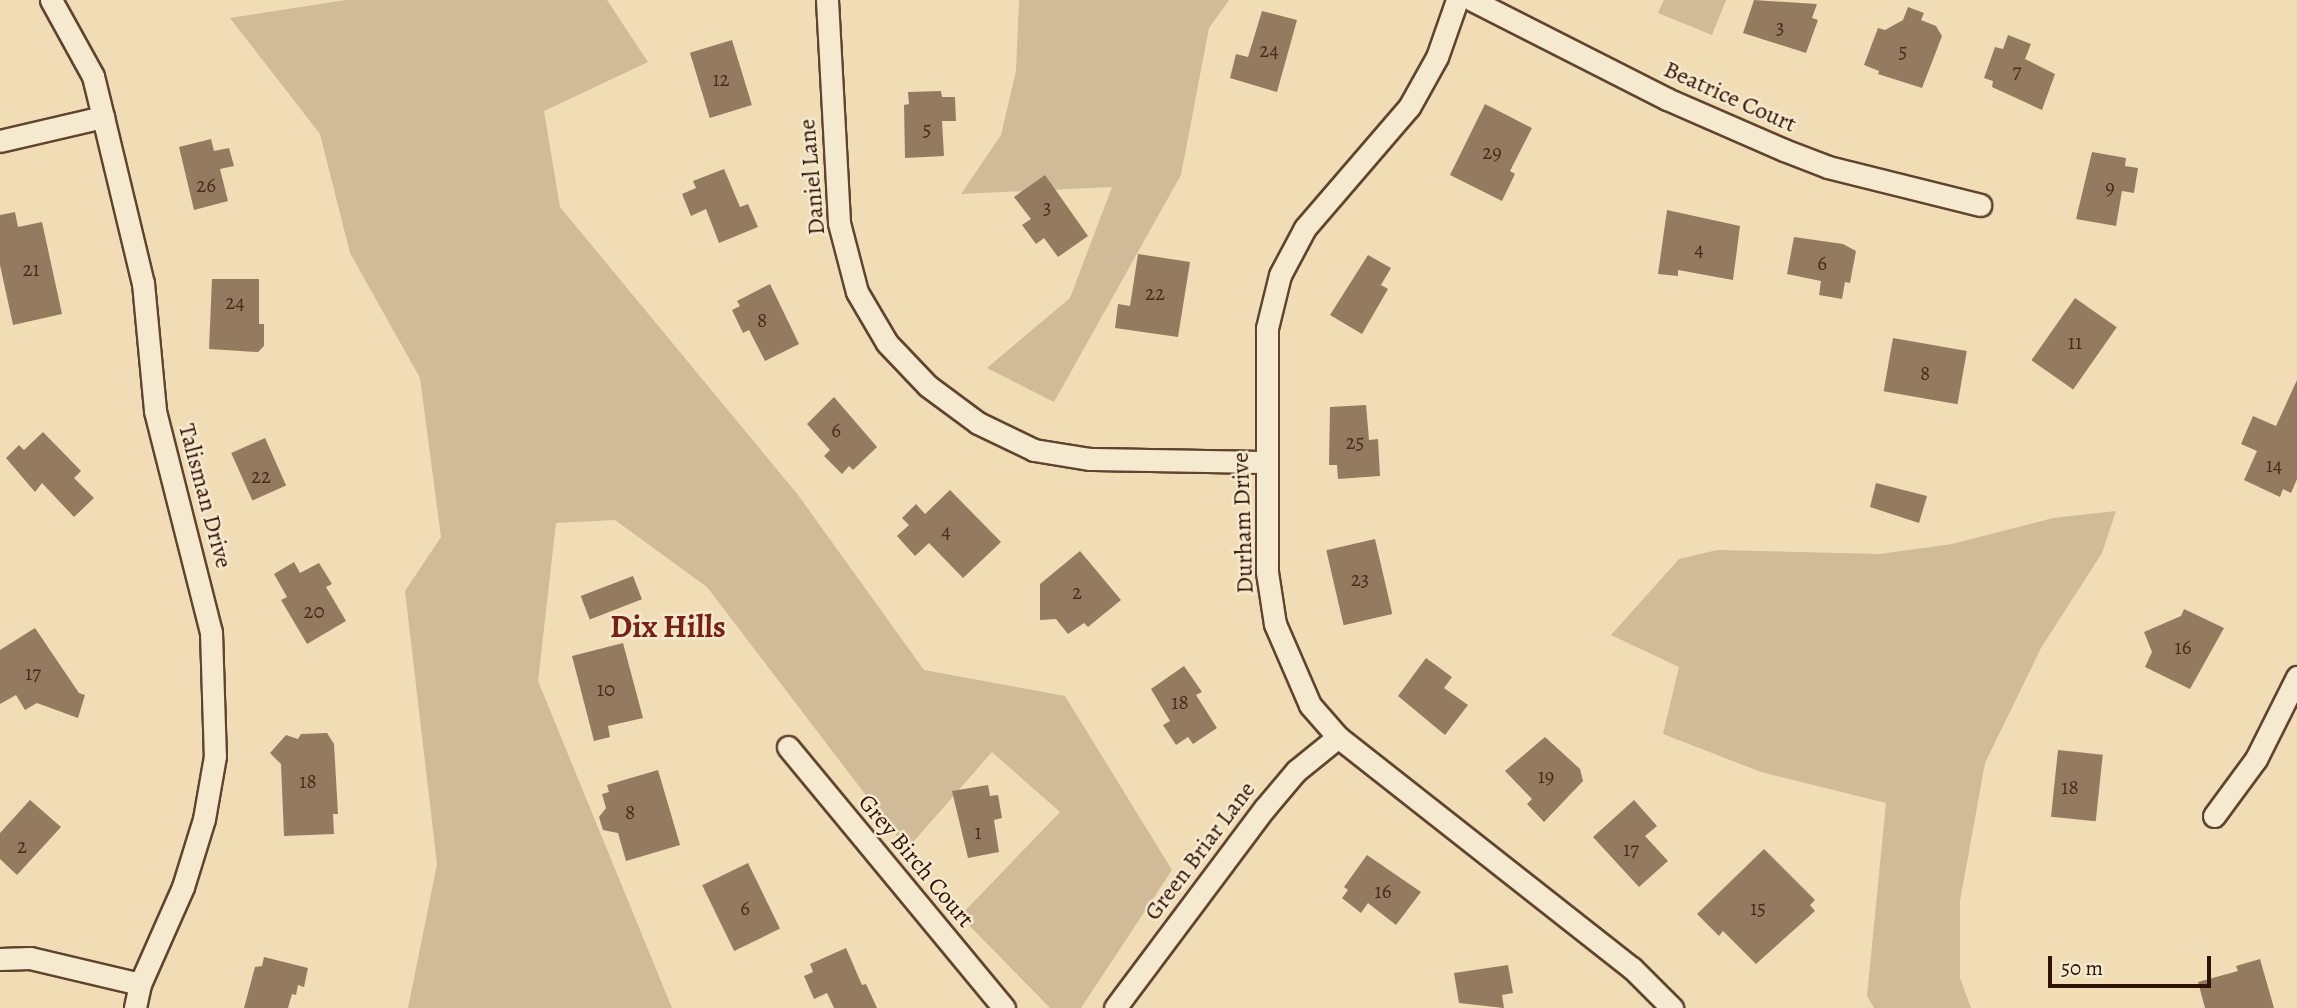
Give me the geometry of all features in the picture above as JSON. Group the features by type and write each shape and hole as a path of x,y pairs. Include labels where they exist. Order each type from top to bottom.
{"street":[{"name":"Talisman Drive","path":"51,0 93,76 144,283 155,411 211,632 215,756 204,819 183,887 140,984 135,1008"},
{"name":"Daniel Lane","path":"827,0 839,223 857,292 895,351 928,386 978,422 1034,450 1090,459 1266,462"},
{"name":"Durham Drive","path":"1457,0 1437,57 1409,107 1305,228 1280,275 1267,328 1267,572 1275,624 1310,705 1338,737 1632,968 1672,1008"},
{"name":"Beatrice Court","path":"1472,0 1667,99 1817,163 1980,205"},
{"path":"0,141 103,117"},
{"path":"2214,816 2256,759 2297,677"},
{"name":"Green Briar Lane","path":"1115,1008 1272,799 1296,771 1338,737"},
{"name":"Grey Birch Court","path":"788,747 1004,1008"},
{"path":"0,960 30,958 140,984"}],"shaded area":[{"path":"346,0 607,0 648,62 544,111 560,207 798,495 924,670 1065,696 1172,870 1081,1008 1050,1008 960,916 1060,812 992,752 907,849 707,587 615,520 556,523 538,681 672,1008 408,1008 437,864 405,591 441,537 420,378 350,253 320,134 230,18"},
{"path":"1019,0 1229,0 1209,28 1181,175 1054,402 987,368 1070,298 1112,187 961,194 1001,135 1016,71"},
{"path":"1664,0 1726,0 1712,35 1658,13"},
{"path":"2116,511 2102,553 2041,648 1985,763 1960,901 1960,978 1971,1008 1874,1008 1867,996 1886,803 1761,772 1663,734 1679,667 1611,635 1679,559 1717,550 1880,554 1952,544 2053,518"}],"building":[{"path":"1754,0 1817,4 1812,18 1818,20 1806,53 1743,33"},
{"path":"1908,7 1924,13 1921,20 1936,26 1942,36 1922,88 1878,74 1879,71 1864,65 1878,28 1885,30 1903,20"},
{"path":"1262,11 1297,20 1277,92 1230,78 1236,54 1248,57"},
{"path":"2008,35 2031,44 2025,59 2055,74 2042,110 1992,87 1993,81 1984,78 1995,47 2003,49"},
{"path":"732,40 752,105 710,118 690,53"},
{"path":"941,91 942,97 955,97 956,121 942,121 944,156 905,158 904,105 909,104 908,92"},
{"path":"1485,104 1532,128 1510,171 1515,174 1502,201 1450,175"},
{"path":"211,139 214,151 229,148 234,166 220,169 228,201 194,210 179,147"},
{"path":"2092,152 2126,158 2125,166 2138,168 2134,193 2122,191 2116,226 2076,219"},
{"path":"724,169 740,207 748,204 758,227 719,243 706,209 691,216 682,194 696,188 693,181"},
{"path":"1045,175 1088,236 1058,257 1044,238 1036,244 1022,225 1031,219 1014,197"},
{"path":"1667,210 1740,226 1733,280 1678,270 1678,276 1658,274"},
{"path":"15,212 18,227 42,222 62,314 13,325 0,265 0,215"},
{"path":"1794,237 1843,244 1856,251 1850,283 1845,282 1842,299 1819,295 1821,281 1787,274"},
{"path":"1138,254 1190,262 1178,337 1115,328 1118,304 1130,306"},
{"path":"1368,255 1391,268 1381,285 1388,289 1362,334 1330,315"},
{"path":"212,279 259,279 259,324 264,324 264,346 258,352 209,349"},
{"path":"770,284 799,344 765,361 749,330 743,333 732,310 740,306 737,301"},
{"path":"2075,298 2117,327 2073,390 2031,360"},
{"path":"1893,338 1967,351 1957,404 1884,391"},
{"path":"2297,380 2297,479 2291,493 2283,489 2280,497 2244,480 2257,451 2241,444 2253,416 2276,426"},
{"path":"834,397 877,447 853,470 849,466 842,474 824,456 830,450 807,424"},
{"path":"1366,405 1369,440 1378,439 1380,476 1338,479 1337,465 1329,465 1330,407"},
{"path":"43,432 81,471 74,478 94,498 74,517 42,483 35,492 6,458 19,445 24,450"},
{"path":"265,438 286,486 252,501 231,453"},
{"path":"1876,483 1927,496 1919,523 1870,507"},
{"path":"950,490 1001,542 963,578 929,543 915,556 897,536 909,525 902,518 916,504 925,514"},
{"path":"1375,539 1392,614 1344,625 1326,550"},
{"path":"1080,551 1121,600 1088,627 1084,623 1068,634 1056,619 1040,620 1040,584"},
{"path":"294,562 300,573 319,563 332,584 326,587 346,621 307,644 281,600 287,597 274,574"},
{"path":"633,576 642,599 590,619 581,596"},
{"path":"2184,609 2224,628 2190,689 2145,667 2152,652 2144,632 2181,616"},
{"path":"35,628 79,693 85,695 78,718 37,703 25,710 16,695 0,704 0,650"},
{"path":"623,643 643,718 608,726 610,737 594,741 572,656"},
{"path":"1426,658 1452,677 1444,688 1468,705 1445,735 1398,696"},
{"path":"1184,666 1202,692 1196,695 1217,728 1193,744 1188,737 1176,745 1163,725 1170,721 1151,689"},
{"path":"327,733 334,744 338,814 333,814 334,834 284,836 281,764 270,753 286,735 298,739 301,734"},
{"path":"1545,737 1580,769 1583,781 1544,822 1527,804 1532,799 1505,771"},
{"path":"2058,750 2103,755 2096,821 2051,817"},
{"path":"658,770 680,845 626,861 618,833 603,830 599,817 606,808 602,794 609,792 607,785"},
{"path":"988,785 990,796 998,795 1002,818 994,820 999,852 968,858 952,791"},
{"path":"30,800 61,827 17,875 0,859 0,833"},
{"path":"1634,800 1657,826 1645,836 1668,861 1639,887 1593,837"},
{"path":"1764,849 1815,900 1810,905 1815,911 1756,964 1723,931 1719,936 1697,914"},
{"path":"1367,855 1421,892 1396,925 1368,903 1361,913 1342,898 1348,890 1344,887"},
{"path":"748,863 780,929 734,951 702,885"},
{"path":"846,948 862,985 866,984 877,1008 834,1008 827,993 814,999 804,976 813,972 810,964"},
{"path":"264,957 308,968 304,987 298,985 296,995 292,994 288,1008 244,1008 255,967 262,966"},
{"path":"2260,959 2274,1008 2205,1008 2198,982 2238,971 2236,966"},
{"path":"1508,965 1513,993 1502,995 1504,1008 1459,1003 1454,973"}],"district":[{"name":"Dix Hills","path":"668,626"}]}
